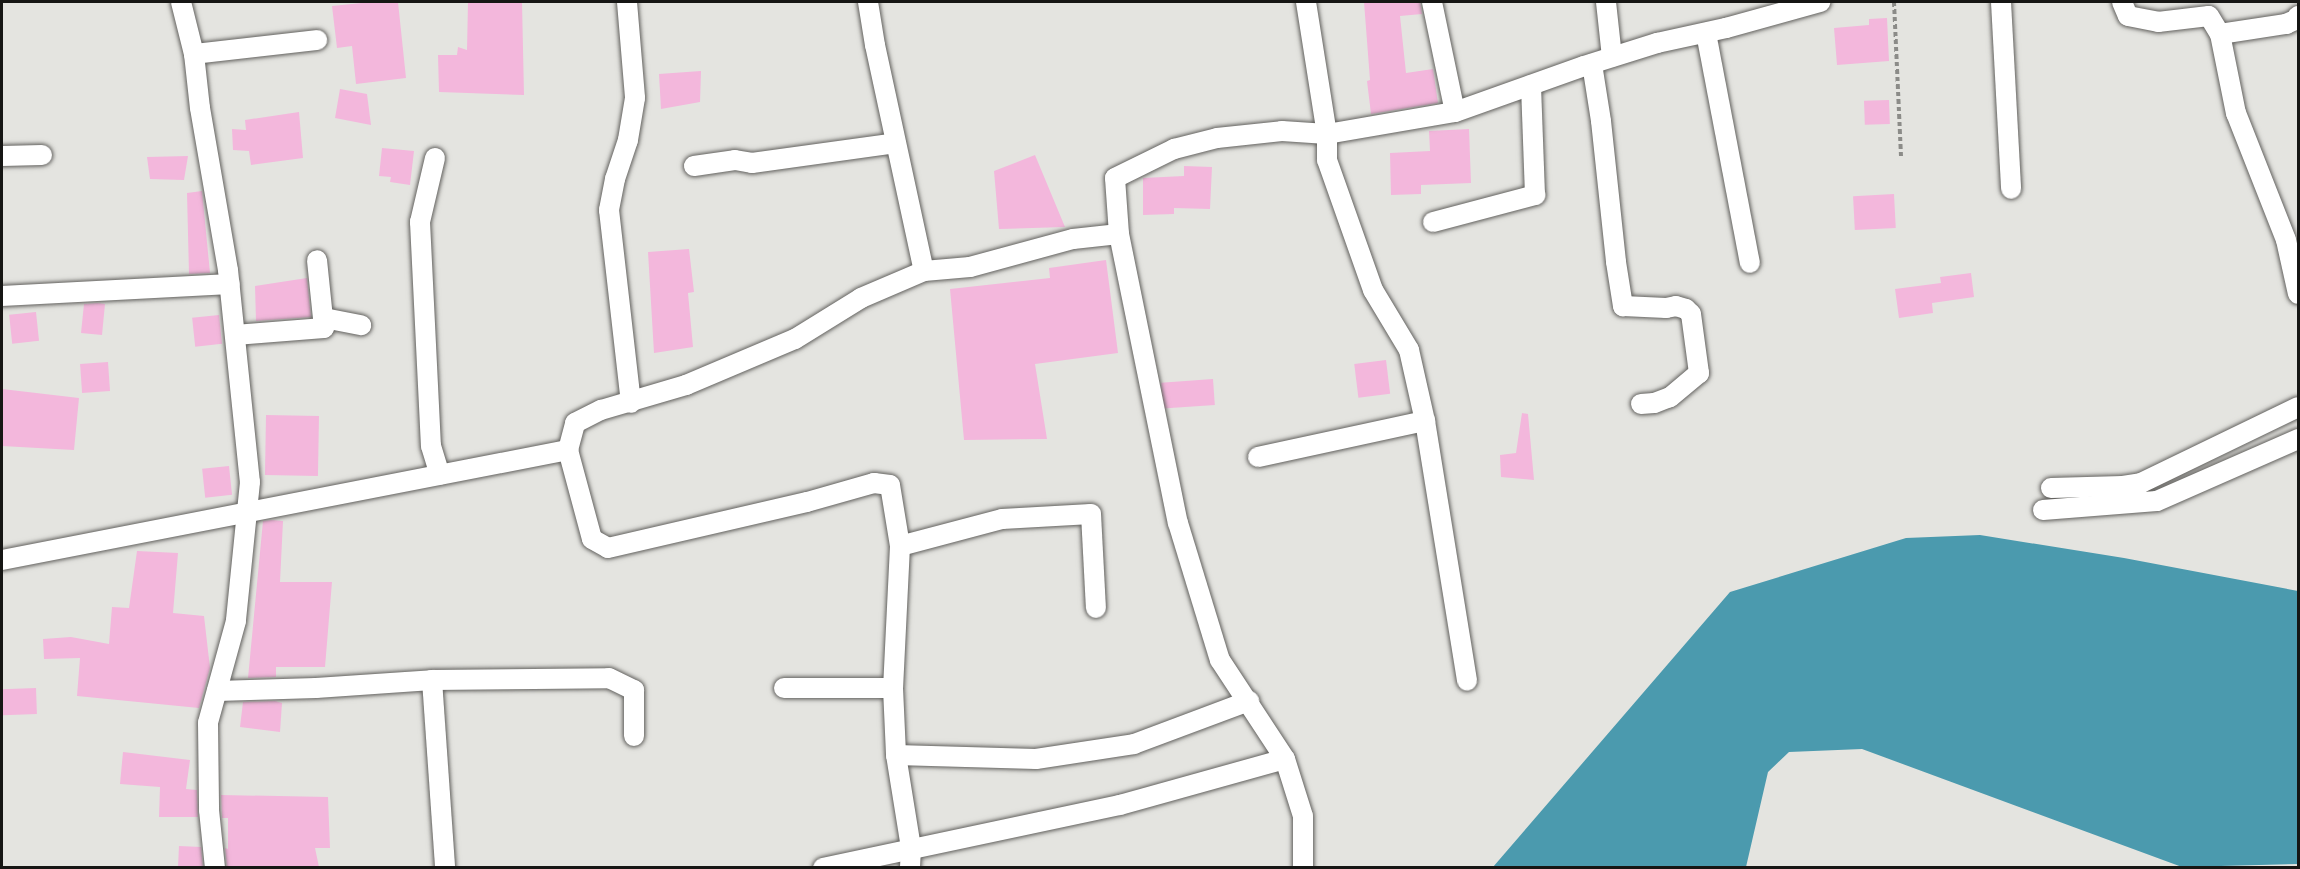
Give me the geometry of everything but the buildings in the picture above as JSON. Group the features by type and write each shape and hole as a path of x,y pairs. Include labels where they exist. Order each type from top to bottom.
{"street":[{"path":"181,2 194,54 200,108 230,284 250,482 236,621 208,723 209,810 214,867"},
{"path":"627,2 635,98 628,140 615,179 609,210 632,403"},
{"path":"868,2 924,271"},
{"path":"1306,2 1327,134 1327,160 1373,290 1409,350 1425,421 1467,681"},
{"path":"1432,2 1455,112"},
{"path":"1606,2 1612,57"},
{"path":"1303,867 1303,816 1285,759 1220,660 1178,523 1119,234 1115,178 1174,149 1217,138 1282,131 1327,134 1455,112 1657,43 1706,33 1820,2"},
{"path":"2001,2 2011,189"},
{"path":"2122,2 2128,16 2158,22 2210,16 2220,34 2236,113 2286,240 2298,294"},
{"path":"2220,34 2286,24 2297,20 2298,16"},
{"path":"1706,33 1749,263"},
{"path":"194,54 317,40"},
{"path":"1592,64 1623,306 1666,308 1676,306 1686,309 1691,314 1699,374 1670,397 1654,403 1641,404"},
{"path":"1433,222 1535,195 1531,85"},
{"path":"694,165 735,160 752,163 896,143"},
{"path":"2,156 42,155"},
{"path":"435,158 420,222 431,446 440,475"},
{"path":"910,858 896,754 894,688 900,546 890,485 873,483 807,502 608,548 592,538 568,450 575,423 601,410 632,403 686,385 795,339 861,298 924,271 970,267 1073,239 1119,234"},
{"path":"235,335 324,328 317,260"},
{"path":"2,296 230,284"},
{"path":"324,318 361,325"},
{"path":"2051,488 2123,486 2141,483 2298,407"},
{"path":"1258,457 1425,421"},
{"path":"2043,510 2157,501 2298,439"},
{"path":"2,560 568,450"},
{"path":"900,546 1002,519 1091,514 1095,608"},
{"path":"217,691 316,688 432,680 609,678 634,690 634,736"},
{"path":"432,680 445,867"},
{"path":"784,688 894,688"},
{"path":"896,754 1036,759 1134,744 1249,701"},
{"path":"823,867 910,858 1120,805 1285,759"}],"path":[{"path":"1894,2 1901,158"}],"water":[{"path":"1980,535 2124,558 2298,591 2298,864 2182,867 1862,749 1789,752 1768,772 1746,867 1493,867 1730,592 1906,538"}]}
